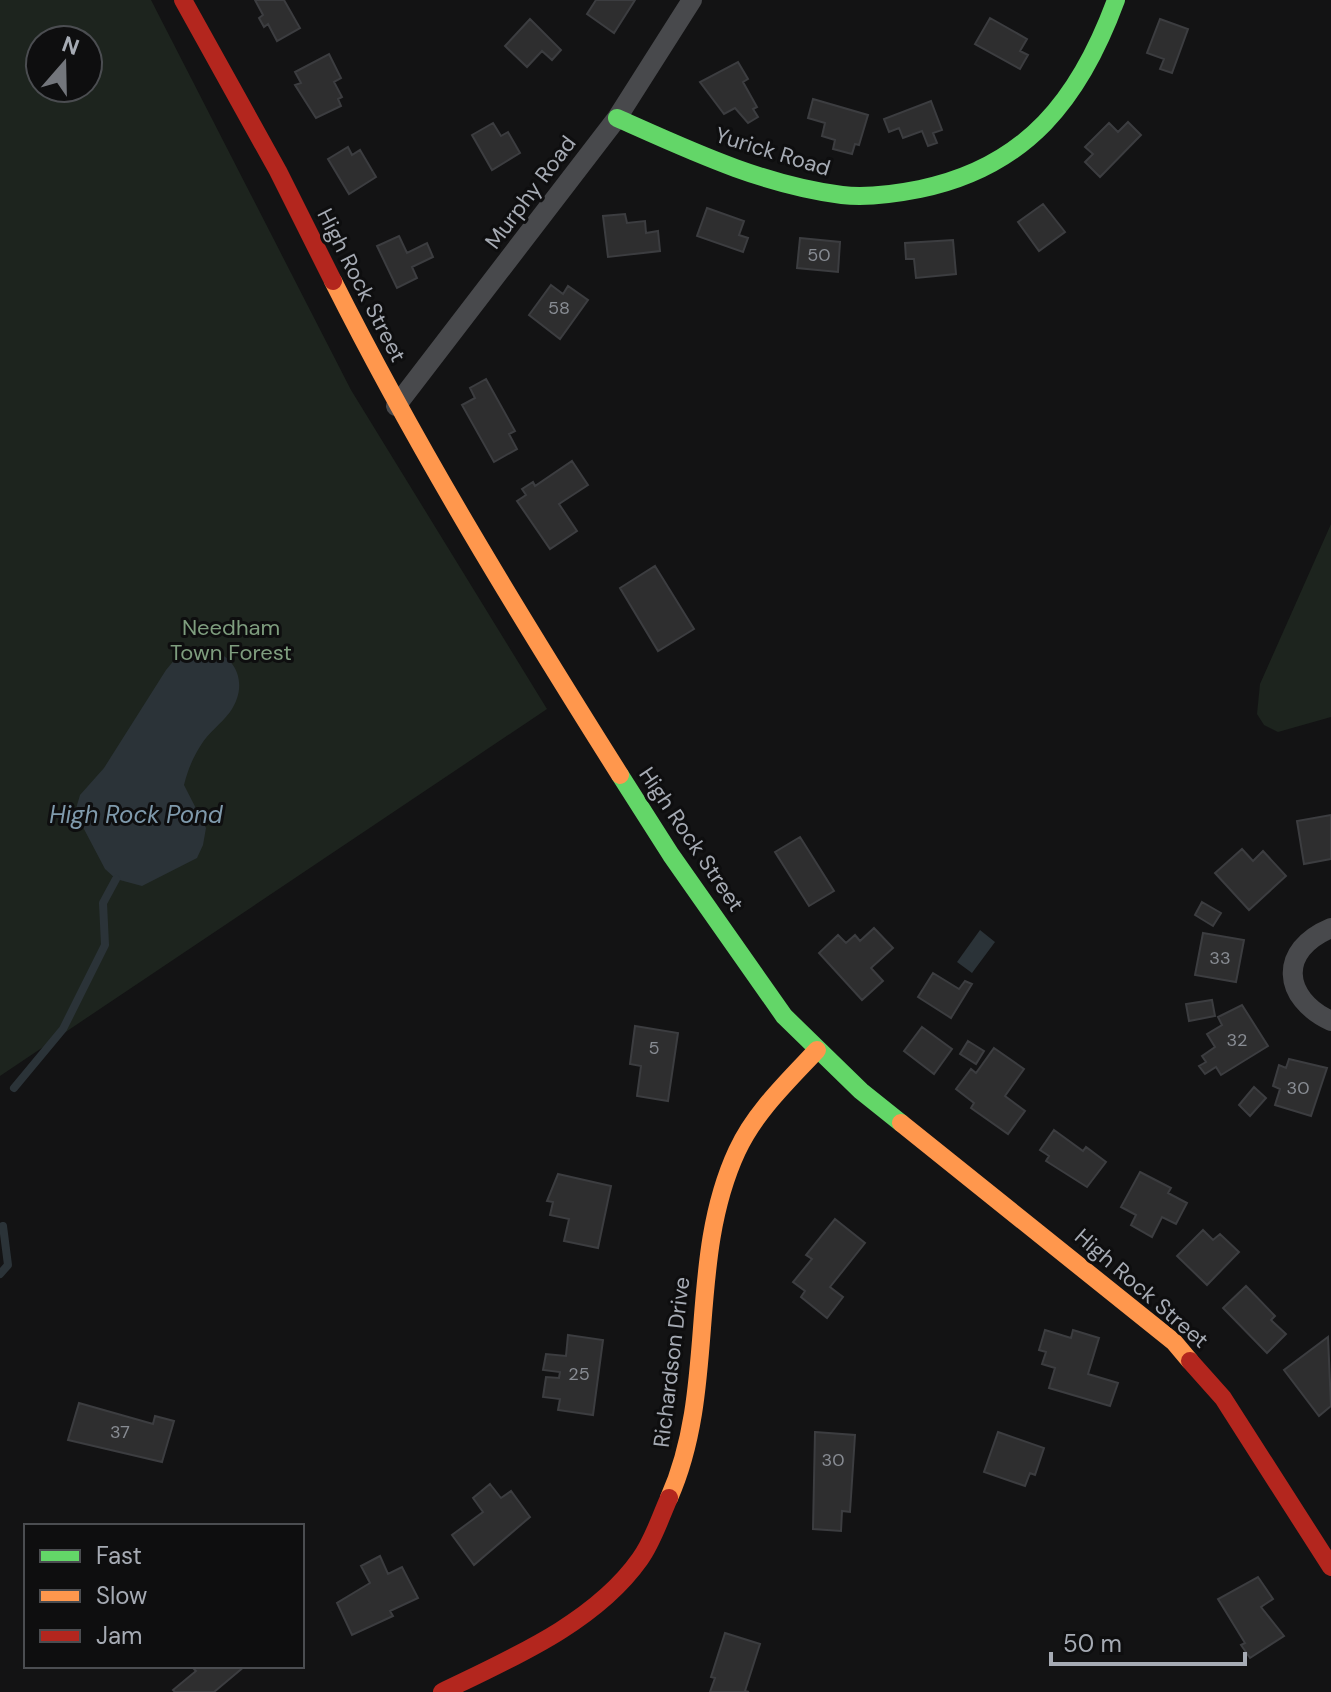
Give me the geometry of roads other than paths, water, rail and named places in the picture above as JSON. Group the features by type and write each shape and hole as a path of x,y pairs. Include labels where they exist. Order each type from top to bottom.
{"street":[{"name":"High Rock Street","path":"183,0 278,171 396,406 510,600 643,811 784,1016 817,1050 916,1137 1174,1342 1223,1398 1331,1567"},
{"name":"Murphy Road","path":"396,406 617,118 692,0"},
{"name":"Yurick Road","path":"617,118 691,151 803,189 872,197 951,183 978,175 1010,156 1053,116 1092,64 1116,0"},
{"path":"1331,928 1310,938 1297,954 1293,973 1295,990 1309,1011 1331,1021"},
{"name":"Richardson Drive","path":"442,1692 524,1652 593,1604 639,1561 666,1507 689,1442 706,1274 718,1205 738,1149 775,1095 817,1050"}],"water":[{"name":"High Rock Pond","path":"209,649 234,666 238,674 239,693 230,712 198,750 184,785 206,828 203,845 197,858 142,886 116,879 105,869 75,812 80,795 104,768 176,658"},
{"path":"980,930 995,942 972,973 957,962"}],"waterway":[{"path":"14,1088 63,1029 105,945 103,903 116,879"},
{"path":"0,1274 8,1265 3,1226"}],"park label":[{"name":"Needham Town Forest","path":"231,640"}]}
